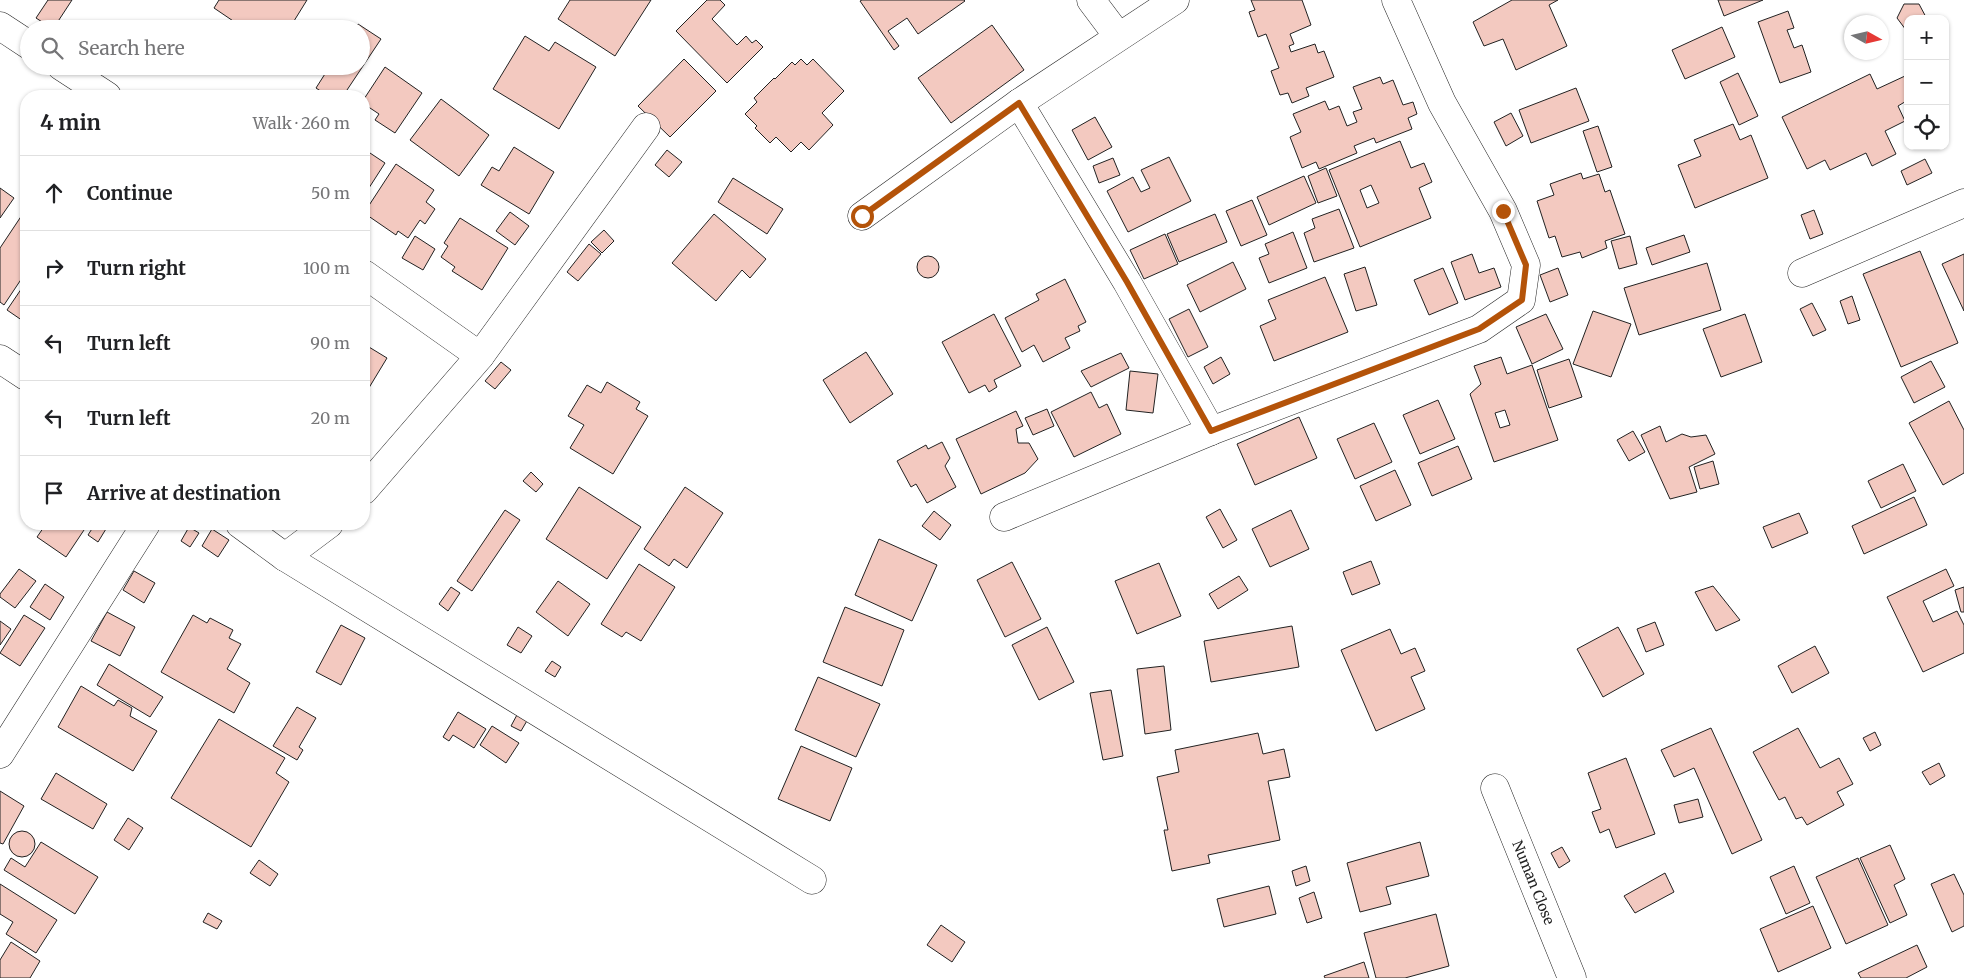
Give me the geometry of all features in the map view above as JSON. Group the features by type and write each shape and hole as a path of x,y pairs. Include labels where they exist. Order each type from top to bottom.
{"street":[{"path":"1091,0 1118,36"},
{"path":"862,216 1019,103 1175,0"},
{"path":"1004,517 1211,431 1479,329 1522,300 1526,265 1503,211 1442,103 1396,0"},
{"path":"0,26 20,39"},
{"path":"75,75 98,90"},
{"path":"1019,103 1127,282 1211,431"},
{"path":"370,483 480,356 646,127"},
{"path":"1802,273 1964,203"},
{"path":"370,278 480,356"},
{"path":"0,359 20,372"},
{"path":"0,754 142,530"},
{"path":"248,530 285,556 812,880"},
{"path":"285,556 321,530"},
{"name":"Numan Close","path":"1495,788 1572,978"}],"building":[{"path":"48,0 72,0 59,20 39,20 36,18"},
{"path":"219,0 307,0 295,20 232,20 214,8"},
{"path":"570,0 651,0 615,56 558,19"},
{"path":"707,0 720,0 725,5 712,19 737,45 746,36 752,43 756,40 763,47 727,83 676,31"},
{"path":"1251,0 1302,0 1311,25 1290,34 1294,44 1289,46 1291,52 1315,44 1318,53 1324,51 1334,77 1306,88 1309,96 1292,103 1288,93 1280,95 1271,71 1279,68 1266,34 1258,37 1249,12 1255,10"},
{"path":"1512,0 1558,0 1549,5 1567,46 1516,70 1503,39 1484,46 1473,22"},
{"path":"1718,0 1763,0 1724,16"},
{"path":"860,1 965,1 918,34 907,18 888,31 899,46 894,50"},
{"path":"1904,4 1919,4 1925,15 1904,15 1904,27 1897,18"},
{"path":"1788,11 1794,28 1787,30 1794,48 1802,45 1811,72 1780,83 1758,22"},
{"path":"992,25 1024,70 951,123 918,78"},
{"path":"1722,27 1735,57 1685,79 1672,50"},
{"path":"370,32 381,39 370,56"},
{"path":"525,36 549,51 555,42 596,67 559,129 493,89"},
{"path":"684,59 716,91 670,137 638,106"},
{"path":"801,59 807,65 813,59 844,91 822,113 833,125 809,150 801,142 791,152 776,137 770,143 755,128 757,126 745,114 757,102 754,98 774,78 792,62 795,65"},
{"path":"385,67 422,93 395,133 375,120 379,114 370,108 370,90"},
{"path":"1738,73 1758,116 1739,125 1720,82"},
{"path":"1870,74 1877,89 1904,76 1904,102 1898,106 1904,122 1885,131 1896,154 1872,166 1866,153 1830,170 1825,160 1807,169 1782,117"},
{"path":"324,75 357,75 347,90 319,90 316,88"},
{"path":"1380,77 1383,84 1393,80 1403,105 1413,102 1417,114 1408,118 1412,129 1376,143 1374,138 1354,146 1357,153 1319,169 1316,162 1302,168 1290,137 1301,132 1293,114 1325,101 1329,110 1339,106 1347,126 1357,122 1353,112 1362,109 1353,87"},
{"path":"1576,88 1589,121 1531,143 1519,110"},
{"path":"441,99 489,135 459,176 410,140"},
{"path":"1511,113 1523,136 1506,146 1494,122"},
{"path":"1095,117 1112,147 1088,160 1072,130"},
{"path":"1733,124 1740,140 1751,135 1768,178 1695,208 1678,165 1701,156 1694,140"},
{"path":"1598,126 1612,167 1597,172 1583,131"},
{"path":"1400,141 1411,168 1424,163 1432,182 1419,188 1431,218 1360,247 1329,170","holes":["1371,185 1379,203 1367,208 1360,190"]},
{"path":"514,147 554,172 529,214 481,185 492,167 499,171"},
{"path":"667,150 682,162 669,177 655,165"},
{"path":"370,153 385,163 370,186"},
{"path":"1169,157 1191,201 1128,232 1107,191 1133,177 1141,192 1150,188 1141,170"},
{"path":"1113,158 1120,175 1099,183 1093,166"},
{"path":"1925,159 1932,173 1907,185 1901,171"},
{"path":"396,164 434,190 426,202 435,209 425,224 420,220 408,238 398,231 396,235 370,217 370,204"},
{"path":"1326,168 1337,196 1318,203 1308,176"},
{"path":"1581,173 1583,179 1599,174 1605,192 1610,190 1625,234 1605,241 1607,248 1582,258 1580,252 1562,257 1555,236 1549,238 1537,201 1554,195 1550,184"},
{"path":"1304,176 1316,203 1269,225 1257,197"},
{"path":"733,178 783,209 767,234 718,202"},
{"path":"0,188 14,198 0,218"},
{"path":"1252,200 1267,235 1241,246 1226,211"},
{"path":"1339,209 1354,248 1314,262 1304,233 1315,228 1312,219"},
{"path":"1814,210 1823,234 1810,239 1801,215"},
{"path":"510,212 529,226 515,245 496,231"},
{"path":"714,214 766,259 750,278 742,270 716,301 672,263"},
{"path":"1215,214 1227,242 1179,262 1167,234"},
{"path":"20,218 20,281 4,305 0,302 0,248"},
{"path":"460,218 508,248 482,290 452,271 455,267 441,257 448,246 444,243"},
{"path":"604,230 614,241 602,253 591,242"},
{"path":"1293,232 1307,268 1269,283 1259,258 1269,254 1265,244"},
{"path":"1165,234 1178,264 1144,279 1130,250"},
{"path":"1684,235 1690,252 1652,265 1646,248"},
{"path":"415,236 435,249 423,270 402,258"},
{"path":"1630,236 1637,264 1619,269 1611,241"},
{"path":"589,244 601,254 578,281 567,272"},
{"path":"1920,251 1958,343 1901,367 1863,274"},
{"path":"1472,254 1479,273 1494,268 1501,287 1465,300 1451,262"},
{"path":"1964,254 1964,311 1942,264"},
{"path":"928,256 936,259 939,267 936,275 928,278 920,275 917,267 920,259"},
{"path":"1233,262 1246,289 1200,312 1187,285"},
{"path":"1707,263 1721,310 1639,335 1624,288"},
{"path":"1365,267 1377,305 1356,311 1344,274"},
{"path":"1443,268 1458,303 1429,315 1414,280"},
{"path":"1558,268 1568,295 1550,302 1540,275"},
{"path":"1325,277 1348,332 1274,361 1260,326 1276,319 1268,300"},
{"path":"1065,279 1086,322 1078,326 1080,331 1065,338 1070,348 1043,362 1034,345 1022,352 1005,318 1039,300 1036,294"},
{"path":"20,291 20,319 7,310"},
{"path":"1852,296 1860,320 1848,324 1840,301"},
{"path":"1812,303 1826,330 1813,336 1800,309"},
{"path":"1189,309 1208,347 1188,357 1169,319"},
{"path":"1593,311 1631,324 1611,377 1573,364"},
{"path":"994,314 1021,366 994,380 997,387 989,392 985,385 969,393 942,342"},
{"path":"1546,314 1563,349 1532,364 1516,327"},
{"path":"1745,314 1762,362 1721,377 1703,329"},
{"path":"370,348 387,358 370,386"},
{"path":"866,352 893,394 850,423 823,380"},
{"path":"1121,353 1129,368 1091,387 1081,371"},
{"path":"1221,357 1230,374 1213,384 1204,367"},
{"path":"1501,357 1507,374 1532,365 1558,440 1494,462 1470,394 1481,384 1474,366","holes":["1505,410 1510,425 1500,428 1495,413"]},
{"path":"1569,359 1582,397 1549,408 1537,370"},
{"path":"1931,361 1945,387 1914,403 1901,377"},
{"path":"501,362 511,370 495,389 485,381"},
{"path":"1130,371 1158,374 1153,413 1126,410"},
{"path":"607,382 640,402 636,409 648,416 613,474 570,448 584,425 568,416 587,385 601,393"},
{"path":"1091,392 1099,408 1107,404 1121,434 1074,457 1051,412"},
{"path":"1438,400 1455,439 1420,454 1403,415"},
{"path":"1949,401 1964,430 1964,473 1943,485 1909,423"},
{"path":"1047,409 1054,426 1033,435 1025,418"},
{"path":"1016,411 1023,426 1016,429 1018,443 1029,443 1038,459 1025,473 981,494 956,439"},
{"path":"1299,417 1317,458 1255,485 1237,444"},
{"path":"1374,423 1392,462 1355,479 1337,439"},
{"path":"1660,426 1666,442 1682,434 1691,437 1706,435 1715,454 1689,467 1697,492 1670,499 1641,435"},
{"path":"1633,431 1645,452 1629,461 1617,440"},
{"path":"942,442 950,458 945,466 956,487 927,503 916,484 911,487 897,461 926,445 928,449"},
{"path":"1458,446 1472,479 1432,496 1418,463"},
{"path":"1713,461 1719,484 1700,489 1694,467"},
{"path":"1903,464 1916,491 1881,508 1868,481"},
{"path":"1395,470 1411,505 1376,521 1360,486"},
{"path":"531,472 543,484 536,492 523,481"},
{"path":"579,487 641,527 607,579 546,539"},
{"path":"685,487 723,513 687,568 674,559 669,566 644,549"},
{"path":"1914,497 1927,525 1864,554 1852,526"},
{"path":"1220,509 1237,540 1223,548 1206,517"},
{"path":"505,510 520,520 472,591 457,581"},
{"path":"1291,510 1309,549 1270,567 1252,529"},
{"path":"934,511 951,525 940,540 922,526"},
{"path":"1799,513 1808,533 1772,548 1763,527"},
{"path":"42,530 84,530 66,557 37,537"},
{"path":"91,530 105,530 98,542 88,535"},
{"path":"187,530 194,530 199,533 190,547 181,541"},
{"path":"211,530 229,540 218,557 202,546"},
{"path":"879,539 937,565 912,621 855,595"},
{"path":"1371,561 1380,584 1352,595 1343,572"},
{"path":"1012,562 1041,619 1005,637 977,580"},
{"path":"1159,563 1181,616 1137,634 1115,581"},
{"path":"639,564 675,587 641,641 626,632 622,637 601,624"},
{"path":"19,569 36,581 15,608 0,597 0,594"},
{"path":"1946,569 1954,586 1923,601 1933,622 1957,611 1964,625 1964,653 1923,672 1887,597"},
{"path":"134,571 155,583 144,603 123,590"},
{"path":"1239,576 1248,590 1218,609 1209,594"},
{"path":"558,581 590,604 568,636 536,612"},
{"path":"45,584 64,597 50,620 30,607"},
{"path":"1713,586 1740,620 1716,631 1695,592"},
{"path":"451,587 460,593 448,611 439,604"},
{"path":"1964,587 1964,612 1961,612 1955,590"},
{"path":"845,607 904,630 882,686 823,662"},
{"path":"107,612 135,627 120,656 91,641"},
{"path":"24,615 45,628 20,666 0,653"},
{"path":"193,615 207,623 210,618 233,630 229,638 241,644 227,669 250,683 234,713 161,672"},
{"path":"0,621 11,629 0,645"},
{"path":"1655,622 1664,645 1646,652 1637,629"},
{"path":"341,625 365,638 341,685 316,672"},
{"path":"1292,626 1299,667 1211,682 1204,641"},
{"path":"518,627 532,636 521,653 507,645"},
{"path":"1047,627 1074,682 1039,700 1012,645"},
{"path":"1618,627 1644,674 1603,697 1577,649"},
{"path":"1390,629 1401,654 1415,648 1425,671 1411,677 1425,709 1376,731 1341,650"},
{"path":"1815,646 1829,673 1792,693 1778,666"},
{"path":"552,661 561,667 555,677 545,671"},
{"path":"109,664 163,697 150,717 97,685"},
{"path":"1164,666 1171,730 1145,734 1137,669"},
{"path":"818,677 880,704 856,757 795,730"},
{"path":"81,686 114,706 118,700 132,708 130,716 157,731 133,771 58,727"},
{"path":"1111,690 1123,756 1103,760 1090,693"},
{"path":"297,707 316,718 299,747 303,750 297,760 273,746"},
{"path":"458,712 486,729 474,748 453,735 449,741 443,737"},
{"path":"518,713 528,719 521,731 511,726"},
{"path":"219,719 285,758 276,773 289,782 251,847 171,798"},
{"path":"492,726 519,743 506,763 480,745"},
{"path":"1711,728 1762,840 1732,854 1694,768 1674,777 1661,750"},
{"path":"1798,728 1820,768 1839,758 1853,784 1837,792 1844,805 1807,825 1802,817 1796,819 1785,797 1779,800 1753,752"},
{"path":"1875,732 1881,745 1870,751 1863,738"},
{"path":"1258,733 1263,754 1284,749 1290,777 1268,781 1280,840 1208,855 1210,863 1172,871 1164,830 1168,830 1157,777 1179,772 1175,750"},
{"path":"801,746 852,768 830,821 778,799"},
{"path":"1626,758 1655,834 1616,848 1609,829 1600,833 1592,812 1601,809 1588,773"},
{"path":"1939,763 1945,776 1930,785 1922,772"},
{"path":"56,773 107,804 93,829 41,799"},
{"path":"0,791 24,806 3,844 0,843"},
{"path":"1698,799 1703,817 1679,823 1674,805"},
{"path":"128,818 143,828 129,850 114,840"},
{"path":"22,831 31,835 35,844 31,853 22,857 13,853 9,844 13,835"},
{"path":"41,842 98,877 75,914 4,870 11,858 25,867"},
{"path":"1420,842 1429,876 1386,887 1391,904 1360,912 1347,863"},
{"path":"1890,845 1905,879 1894,885 1907,915 1890,923 1860,858"},
{"path":"1562,847 1570,861 1559,868 1551,853"},
{"path":"1858,858 1888,925 1846,944 1816,877"},
{"path":"259,860 278,874 270,886 250,873"},
{"path":"1306,866 1310,881 1296,886 1292,871"},
{"path":"1794,866 1810,903 1786,914 1770,877"},
{"path":"1665,873 1674,892 1635,913 1624,896"},
{"path":"1954,874 1964,895 1964,926 1952,932 1931,884"},
{"path":"0,884 57,920 36,953 6,934 13,922 0,914"},
{"path":"1269,886 1276,914 1224,927 1217,899"},
{"path":"1314,892 1322,918 1307,923 1299,898"},
{"path":"1813,906 1831,948 1778,972 1760,929"},
{"path":"208,913 222,921 217,929 203,922"},
{"path":"1436,914 1449,966 1405,978 1376,978 1364,933"},
{"path":"941,925 965,942 952,962 927,945"},
{"path":"11,942 40,961 30,978 0,978 0,960"},
{"path":"1917,945 1927,967 1906,978 1861,978 1858,973"},
{"path":"1364,962 1369,978 1325,978 1324,976"}],"route":[{"path":"862,216 1019,103 1127,282 1211,431 1479,329 1522,300 1526,265 1503,211"}]}
